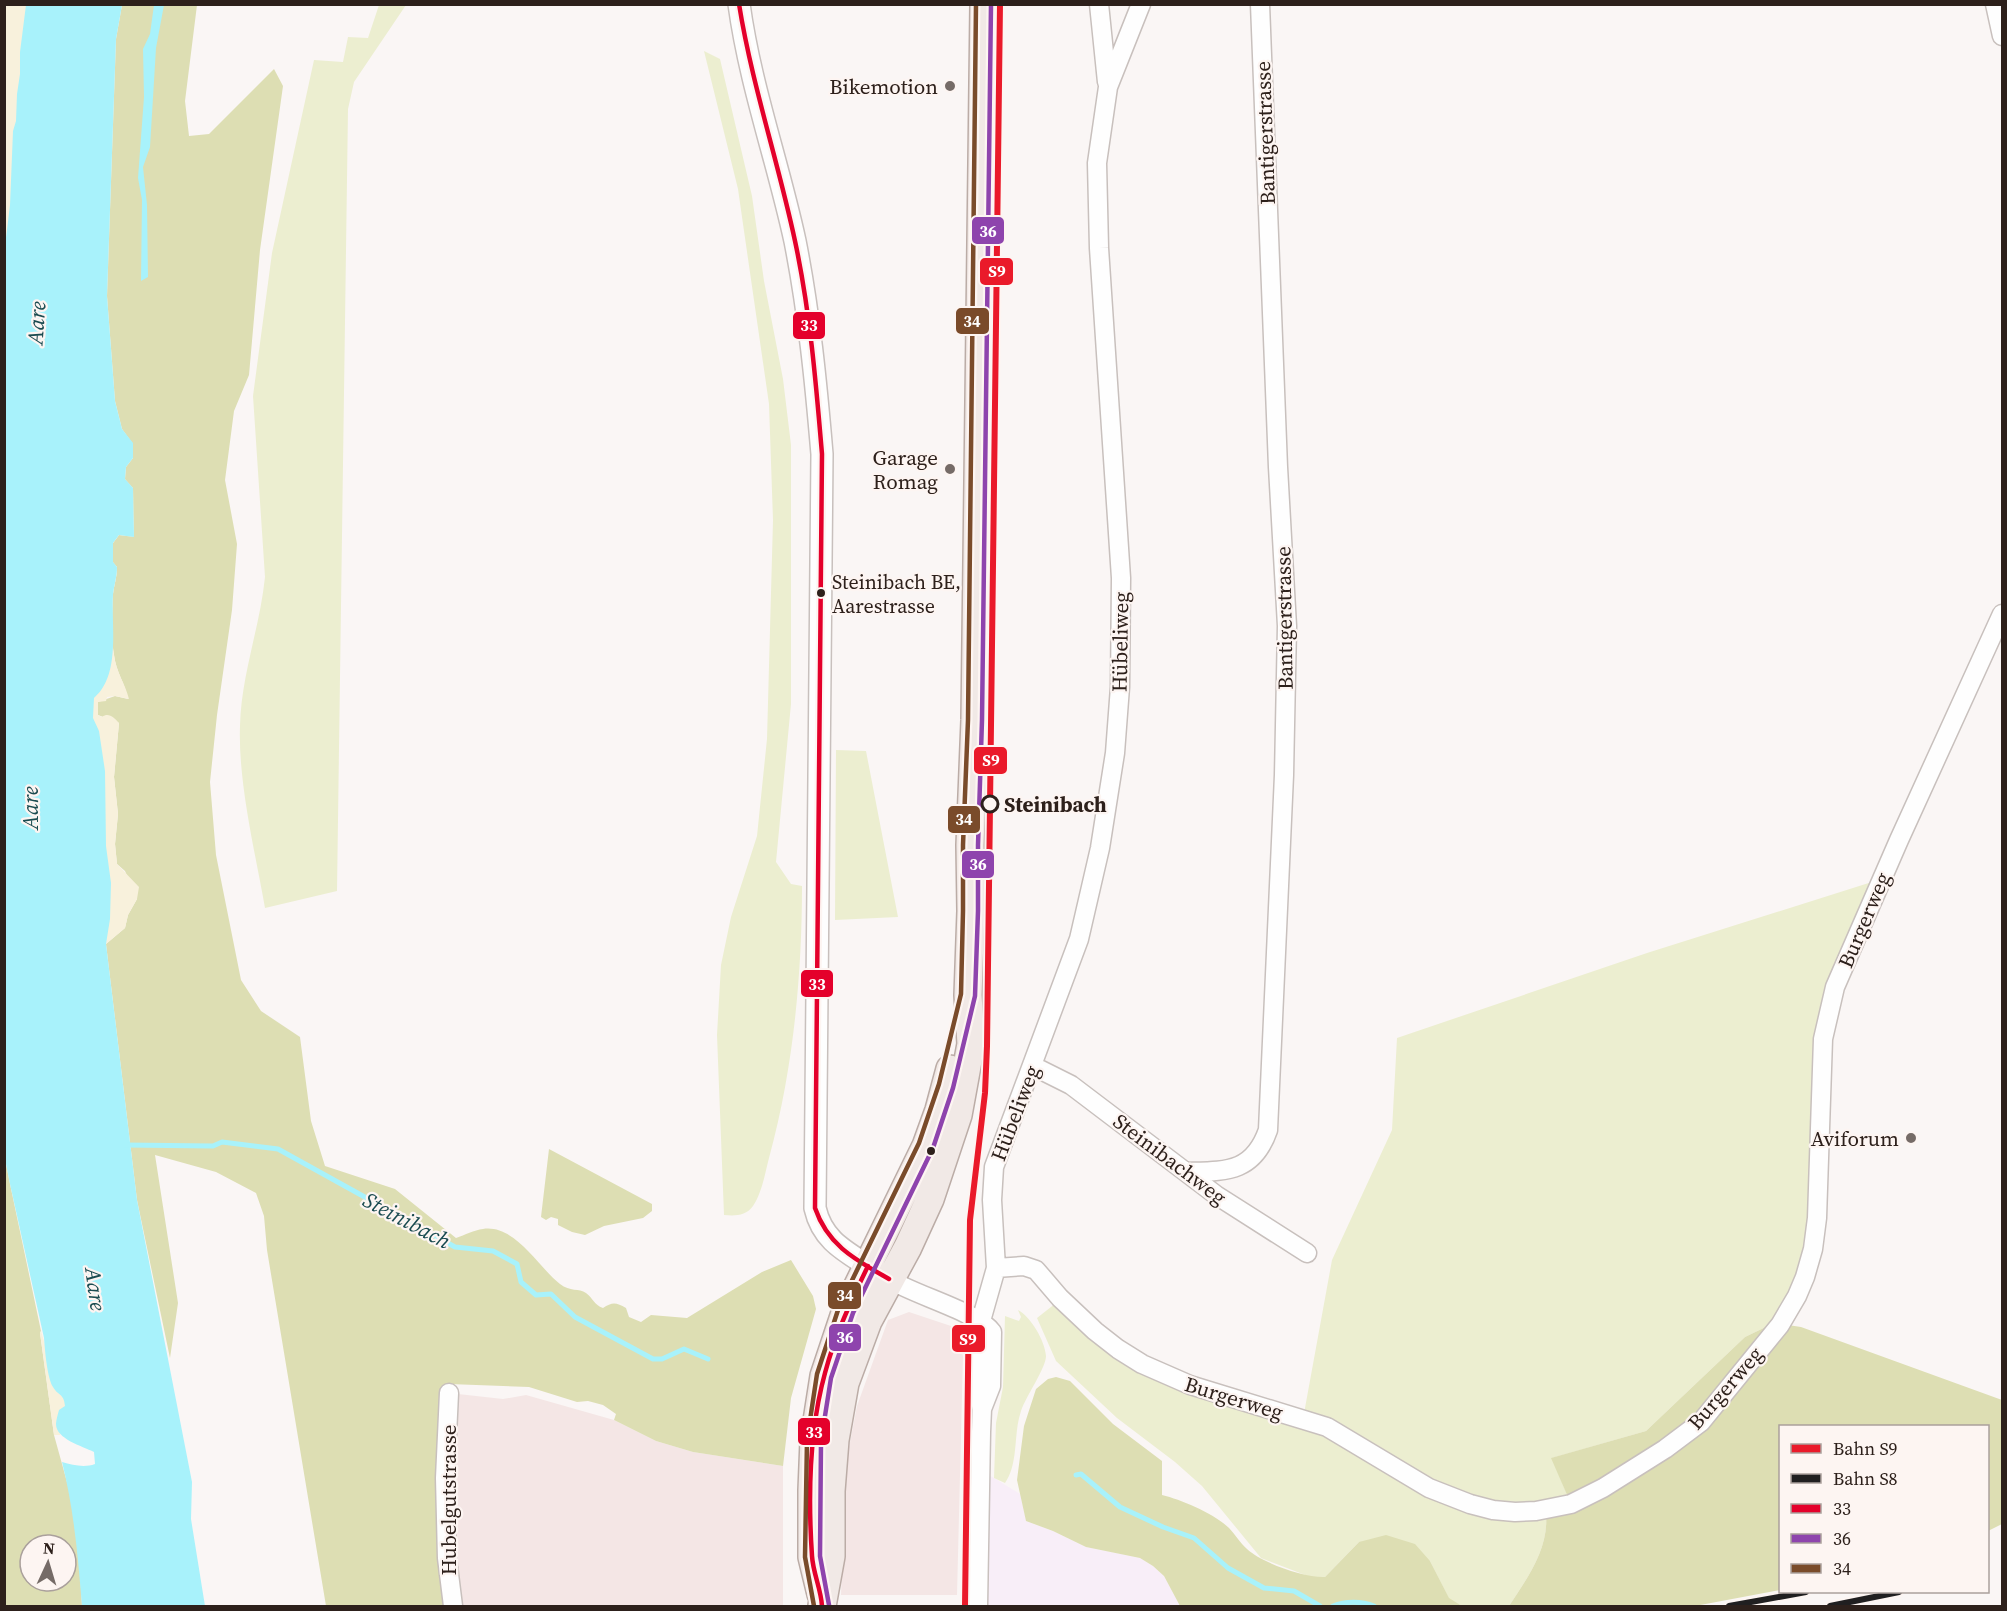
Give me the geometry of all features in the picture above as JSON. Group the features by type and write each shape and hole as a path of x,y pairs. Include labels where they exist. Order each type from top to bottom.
{"main road":[{"path":"822,1604 812,1557 814,1440 824,1376 846,1310 879,1272 944,1094 968,995 975,720 984,4"}],"street":[{"path":"739,4 747,54 783,189 803,287 812,347 822,454 815,1208 818,1220 829,1238 902,1287 981,1321 991,1329 993,1334 991,1386 982,1409 978,1606"},
{"path":"1099,4 1108,87"},
{"name":"Hübeliweg","path":"981,1321 996,1268 992,1210 994,1167 1079,939 1108,804 1119,698 1121,578 1099,248 1097,163 1108,87 1141,4"},
{"name":"Bantigerstrasse","path":"1186,1172 1215,1171 1235,1167 1251,1160 1262,1147 1268,1130 1284,775 1287,626 1278,466 1260,4"},
{"path":"1995,4 2002,36"},
{"name":"Burgerweg","path":"996,1268 1024,1266 1036,1270 1060,1298 1095,1331 1142,1365 1190,1385 1327,1427 1429,1488 1470,1504 1493,1510 1515,1512 1536,1511 1571,1504 1603,1488 1665,1449 1701,1422 1780,1324 1797,1296 1805,1277 1813,1249 1816,1218 1822,1049 1835,987 2002,614"},
{"name":"Steinibachweg","path":"1033,1066 1071,1085 1216,1195 1307,1252"},
{"name":"Hubelgutstrasse","path":"449,1393 446,1498 448,1568 453,1606"}],"shaded area":[{"path":"909,1312 954,1327 963,1356 957,1595 841,1595 845,1468 857,1406 888,1320"},
{"path":"449,1393 503,1399 526,1395 614,1420 656,1441 693,1452 783,1466 783,1606 453,1606"},
{"path":"971,1464 1020,1494 1026,1521 1086,1547 1140,1558 1153,1566 1164,1576 1180,1606 971,1606"}],"green space":[{"path":"122,5 197,5 185,101 189,136 209,134 274,69 283,86 260,250 249,375 234,411 225,480 237,544 232,610 210,782 216,855 241,980 261,1011 300,1037 311,1121 325,1166 395,1189 456,1238 483,1229 495,1229 506,1233 564,1286 583,1292 603,1308 614,1304 626,1308 629,1317 641,1322 651,1315 687,1318 762,1272 791,1260 813,1296 816,1309 791,1398 783,1466 693,1452 656,1441 614,1420 616,1414 603,1405 588,1401 577,1402 529,1387 449,1384 453,1606 326,1606 267,1250 264,1216 256,1193 216,1172 155,1155 178,1303 170,1358 137,1200 106,944 125,928 128,915 137,899 125,871 117,864 115,844 118,814 114,777 119,723 98,715 98,702 115,696 128,699 113,648 113,594 117,567 113,563 113,543 119,535 134,536 133,514 125,479 126,467 133,458 133,444 122,429 115,401 107,296 116,39"},
{"path":"379,5 406,5 354,82 348,109 337,891 265,908 248,817 240,748 241,707 265,577 253,396 272,253 314,60 343,62 348,37 368,38"},
{"path":"704,51 720,59 752,196 764,281 783,379 791,445 791,704 776,862 791,884 802,886 798,989 784,1091 763,1183 753,1206 740,1215 724,1215 717,1035 721,965 731,917 757,836 767,739 773,520 769,404 738,189"},
{"path":"836,750 866,751 898,917 835,920"},
{"path":"1875,881 1831,985 1812,1218 1801,1274 1774,1323 1745,1337 1646,1431 1552,1458 1571,1504 1493,1510 1303,1419 1332,1260 1392,1130 1397,1038 1647,953"},
{"path":"4,1136 5,1159 41,1331 54,1435 70,1493 76,1533 18,1533 18,1593 78,1593 78,1547 82,1606 5,1606"},
{"path":"549,1149 652,1204 652,1211 643,1218 604,1226 585,1235 558,1225 558,1219 551,1217 546,1220 541,1217"},
{"path":"1056,1303 1091,1337 1311,1427 1408,1484 1546,1515 1544,1540 1529,1575 1509,1606 1462,1606 1449,1599 1430,1561 1359,1542 1325,1577 1313,1578 1261,1558 1202,1486 1175,1462 1117,1418 1056,1361 1037,1318"},
{"path":"1018,1310 1028,1318 1036,1330 1043,1343 1046,1356 1043,1368 1021,1411 1012,1467 1005,1483 994,1478 996,1423 1003,1387 1005,1316 1019,1321 1021,1317"},
{"path":"1774,1323 1801,1327 2002,1400 2002,1524 1989,1530 1989,1425 1779,1425 1779,1590 1695,1606 1509,1606 1529,1575 1540,1552 1546,1528 1546,1515 1571,1504 1551,1458 1646,1431 1745,1337"},
{"path":"1056,1377 1070,1381 1113,1424 1162,1461 1162,1495 1215,1517 1254,1554 1295,1572 1325,1577 1359,1542 1386,1535 1415,1544 1430,1561 1449,1598 1462,1606 1180,1606 1164,1576 1140,1558 1086,1547 1026,1521 1017,1480 1024,1426 1036,1389 1048,1379"}],"sand":[{"path":"5,5 33,5 5,297"},
{"path":"117,470 133,488 134,537 119,535 113,543 113,562 117,567 117,574 113,594 113,649 129,699 107,697 106,701 98,702 98,715 102,717 109,715 119,723 114,777 118,814 115,844 117,864 139,887 137,899 128,915 125,928 106,944 52,710"},
{"path":"41,1331 58,1388 70,1407 60,1435 54,1435"}],"water":[{"name":"Aare","path":"26,5 122,5 116,39 107,296 115,401 122,429 133,443 133,458 126,467 125,479 133,488 134,537 119,535 113,543 113,562 117,567 117,574 113,595 113,650 108,677 94,698 93,718 99,731 105,771 106,846 111,883 110,919 106,944 137,1200 192,1482 191,1519 205,1606 82,1606 78,1533 75,1533 62,1462 83,1466 95,1464 94,1452 65,1438 57,1429 59,1410 65,1406 49,1377 44,1338 5,1159 4,254 10,205 13,131 16,121 20,52"},
{"path":"154,5 164,5 156,48 150,147 143,167 147,205 148,277 141,281 142,200 138,178 144,97 143,49 150,34"}],"waterway":[{"name":"Steinibach","path":"124,1145 213,1146 222,1142 278,1149 455,1247 493,1251 517,1264 521,1282 536,1295 551,1294 575,1317 653,1359 662,1359 684,1349 708,1359"},
{"name":"Steinibach","path":"1076,1475 1081,1474 1120,1507 1163,1527 1194,1538 1228,1568 1264,1588 1294,1591 1320,1606"},
{"name":"Steinibach","path":"1333,1606 1354,1602 1374,1606"}],"rail line":[{"name":"S9","path":"965,1606 970,1220 985,1093 987,1046 1000,4"},
{"name":"S8","path":"1729,1606 1800,1593"},
{"name":"S8","path":"1830,1606 1894,1593"}],"transit line":[{"name":"33","path":"739,4 751,64 788,211 805,294 822,454 815,1208 827,1232 844,1251 889,1279"},
{"name":"34","path":"814,1606 805,1557 807,1440 817,1374 839,1307 919,1143 939,1084 961,994 963,845 968,720 976,4"},
{"name":"36","path":"829,1605 820,1556 821,1441 831,1378 853,1313 933,1148 953,1088 975,996 982,720 991,4"},
{"name":"33","path":"822,1606 813,1562 811,1534 810,1487 816,1418 825,1373 834,1345 868,1266"}],"place":[{"name":"Bikemotion","path":"950,86"},
{"name":"Garage Romag","path":"950,469"},
{"name":"Steinibach BE, Aarestrasse","path":"821,593"},
{"name":"Steinibach","path":"990,804"},
{"name":"Aviforum","path":"1911,1138"}]}
